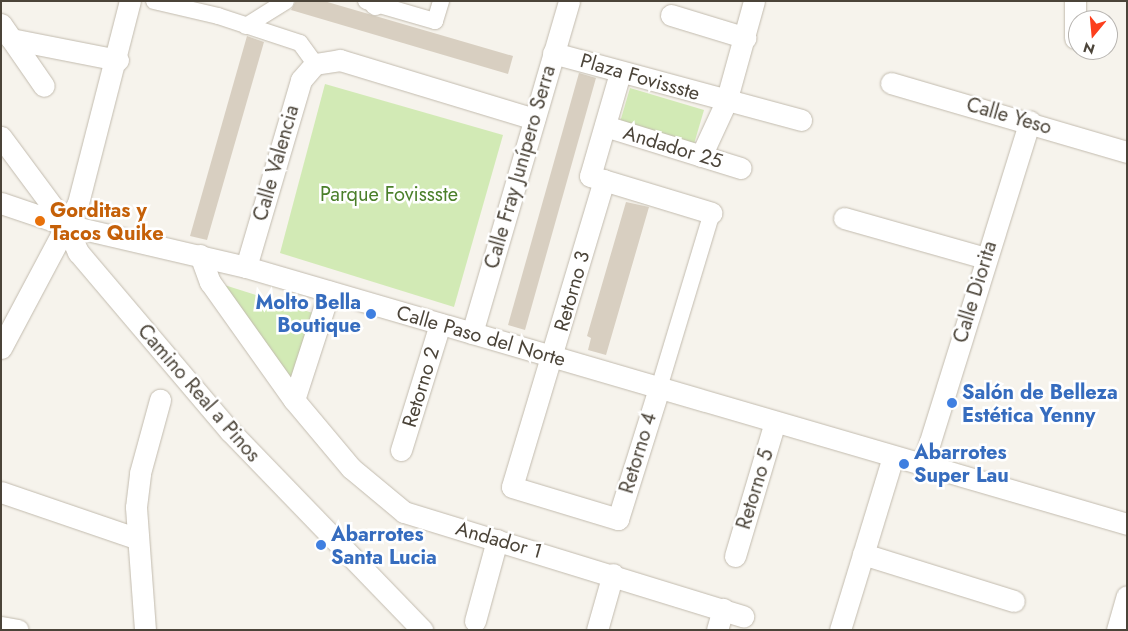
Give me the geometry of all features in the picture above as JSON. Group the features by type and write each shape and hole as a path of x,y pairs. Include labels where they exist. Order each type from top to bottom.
{"street":[{"path":"1,348 78,203 118,60 130,1"},
{"path":"154,1 300,43 315,64 340,60 534,119"},
{"path":"246,26 286,1"},
{"path":"372,2 434,21 440,1"},
{"name":"Calle Fray Junípero Serra","path":"472,333 569,1"},
{"path":"701,156 726,102 746,38 754,1"},
{"path":"671,15 746,38"},
{"path":"6,31 118,60"},
{"path":"6,31 44,86"},
{"name":"Plaza Fovissste","path":"554,53 726,102 801,120"},
{"name":"Calle Valencia","path":"246,268 301,80 315,64"},
{"path":"620,73 590,176 712,213 659,388"},
{"name":"Calle Yeso","path":"891,83 1030,121 1127,152"},
{"name":"Calle Diorita","path":"923,464 985,258 1030,121"},
{"name":"Andador 25","path":"606,126 741,168"},
{"name":"Camino Real a Pinos","path":"1,137 66,225 78,252 230,431 422,630"},
{"name":"Retorno 3","path":"604,180 512,487 618,519"},
{"name":"Calle Paso del Norte","path":"1,203 66,225 200,255 246,268 1127,524"},
{"path":"844,218 985,258"},
{"name":"Andador 1","path":"200,255 210,282 294,400 351,468 404,512 614,574 743,616"},
{"path":"294,400 329,292"},
{"name":"Retorno 2","path":"401,450 440,324"},
{"name":"Retorno 4","path":"618,519 659,388"},
{"path":"145,630 135,538 140,473 160,400"},
{"name":"Retorno 5","path":"735,556 774,422"},
{"path":"840,630 893,457"},
{"path":"1,492 135,538"},
{"path":"475,621 497,540"},
{"path":"863,554 1014,601"},
{"path":"597,630 614,574"},
{"path":"1117,630 1127,596"},
{"path":"717,630 723,609"},
{"path":"1,627 18,630"}],"green space":[{"name":"Parque Fovissste","path":"325,84 503,135 454,307 280,253"},
{"path":"630,88 704,110 694,144 620,122"},
{"path":"218,283 316,314 292,388"}],"building":[{"path":"296,1 324,1 513,56 508,74 291,10"},
{"path":"247,36 264,42 207,240 190,236"},
{"path":"579,73 596,78 525,330 508,325"},
{"path":"626,202 649,207 606,355 588,350 591,338 587,336"}],"place":[{"name":"Gorditas y Tacos Quike","path":"40,221"},
{"name":"Molto Bella Boutique","path":"371,314"},
{"name":"Salón de Belleza Estética Yenny","path":"952,403"},
{"name":"Abarrotes Super Lau","path":"904,464"},
{"name":"Abarrotes Santa Lucia","path":"321,545"}]}
